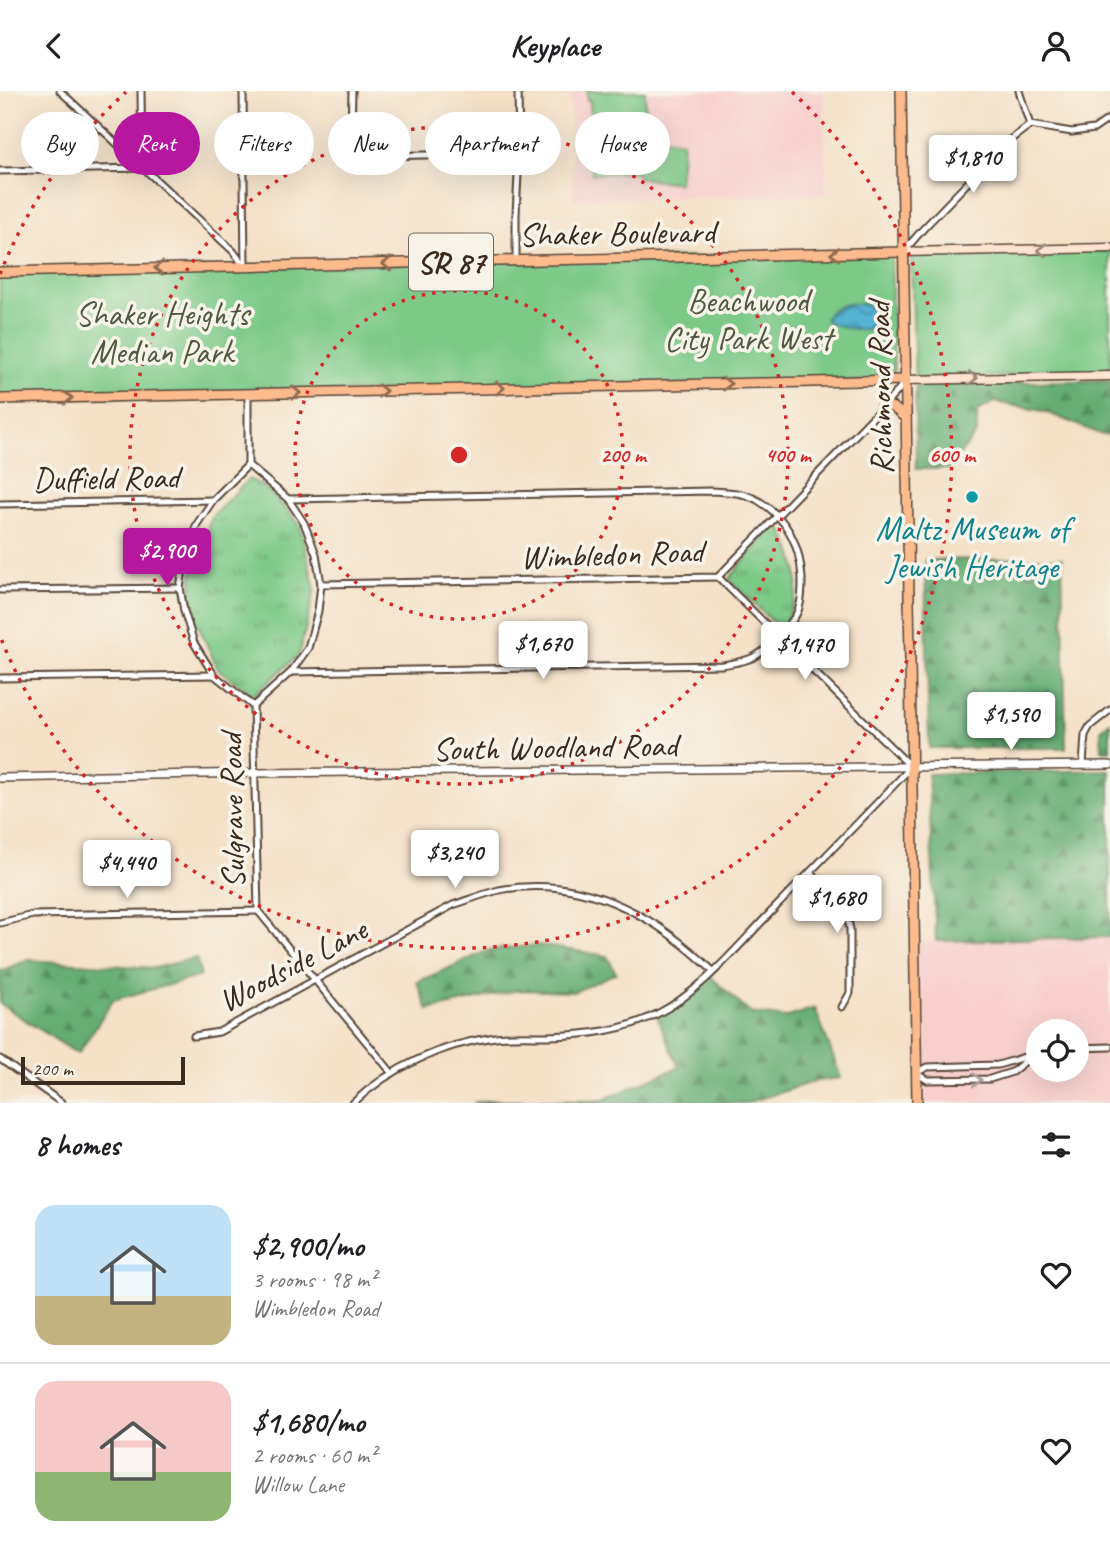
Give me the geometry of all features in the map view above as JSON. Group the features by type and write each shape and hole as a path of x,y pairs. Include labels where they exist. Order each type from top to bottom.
{"main road":[{"name":"Richmond Road","path":"901,91 916,1103"},
{"name":"Shaker Boulevard","path":"0,272 1110,248"},
{"path":"0,399 1110,376"},
{"path":"881,407 894,408 906,419"}],"street":[{"path":"60,91 113,141"},
{"path":"141,91 141,112"},
{"path":"243,91 245,267"},
{"path":"352,91 353,139 358,148 379,156 425,155"},
{"path":"518,91 518,112"},
{"path":"1019,91 1030,125"},
{"path":"903,252 1006,143 1030,125 1072,132 1094,129 1110,118"},
{"path":"0,171 113,169"},
{"path":"150,175 233,251 245,267"},
{"path":"516,261 518,175"},
{"name":"Wimbledon Road","path":"321,585 718,577 897,392 905,380"},
{"path":"248,394 248,465 288,499 304,523 316,554 321,585 309,647 291,672 253,706"},
{"name":"Sulgrave Road","path":"248,465 212,500 197,524 186,551 180,587 184,611 194,643 214,675 253,706 258,911 392,1073"},
{"path":"288,499 733,492 758,501 778,516 791,534 801,565 802,592 797,614 779,638 754,657 722,665 291,672"},
{"name":"Duffield Road","path":"0,504 212,500"},
{"path":"353,1103 392,1073 434,1054 475,1041 608,1031 633,1024 674,1004 713,971 911,767 718,577"},
{"path":"0,590 180,587"},
{"path":"0,678 214,675"},
{"path":"1083,765 1086,736 1090,726 1110,710"},
{"name":"South Woodland Road","path":"0,778 1110,765"},
{"path":"810,872 838,901 850,929 850,993 842,1007"},
{"name":"Woodside Lane","path":"194,1036 219,1032 453,905 498,891 565,888 626,907 646,917 685,944 713,971"},
{"path":"0,923 33,915 258,911"},
{"path":"1089,1048 1110,1048"},
{"path":"1026,1057 998,1065 927,1067 916,1073 927,1080 990,1079 1012,1072 1026,1061"},
{"path":"0,1059 62,1103"}],"shaded area":[{"path":"570,91 824,91 826,195 573,199"},
{"path":"1110,937 1110,1103 917,1103 914,942"}],"green space":[{"path":"587,91 645,91 645,112 590,112 590,100 587,100"},
{"path":"670,139 683,141 679,183 639,178 638,175 670,175"},
{"path":"1110,251 1110,374 915,378 913,255"},
{"name":"Beachwood City Park West","path":"891,253 892,380 0,399 0,272"},
{"path":"1110,380 1110,435 1103,435 1043,411 995,402 977,411 977,433 948,469 916,469 915,392 919,385"},
{"path":"249,479 265,487 300,525 315,590 299,655 253,695 218,669 190,607 192,575 212,516"},
{"path":"777,521 791,549 798,579 795,600 781,630 729,579"},
{"path":"1062,558 1066,748 929,748 925,560"},
{"path":"1110,722 1110,751 1102,751 1101,730"},
{"path":"1110,770 1110,937 936,941 928,774"},
{"path":"539,945 607,956 616,973 574,992 518,990 428,1010 417,982 489,950"},
{"path":"196,958 201,976 113,1000 78,1054 0,1004 0,971 28,960 155,968"},
{"path":"709,975 750,1013 785,1018 815,1008 841,1078 816,1081 747,1103 473,1103 490,1100 602,1100 679,1067 656,1014 674,1004"}],"water":[{"path":"848,304 869,306 874,312 873,325 867,329 856,329 827,321 826,318 833,310"}],"place":[{"name":"Maltz Museum of Jewish Heritage","path":"972,497"}],"park label":[{"name":"Shaker Heights Median Park","path":"162,332"}]}
